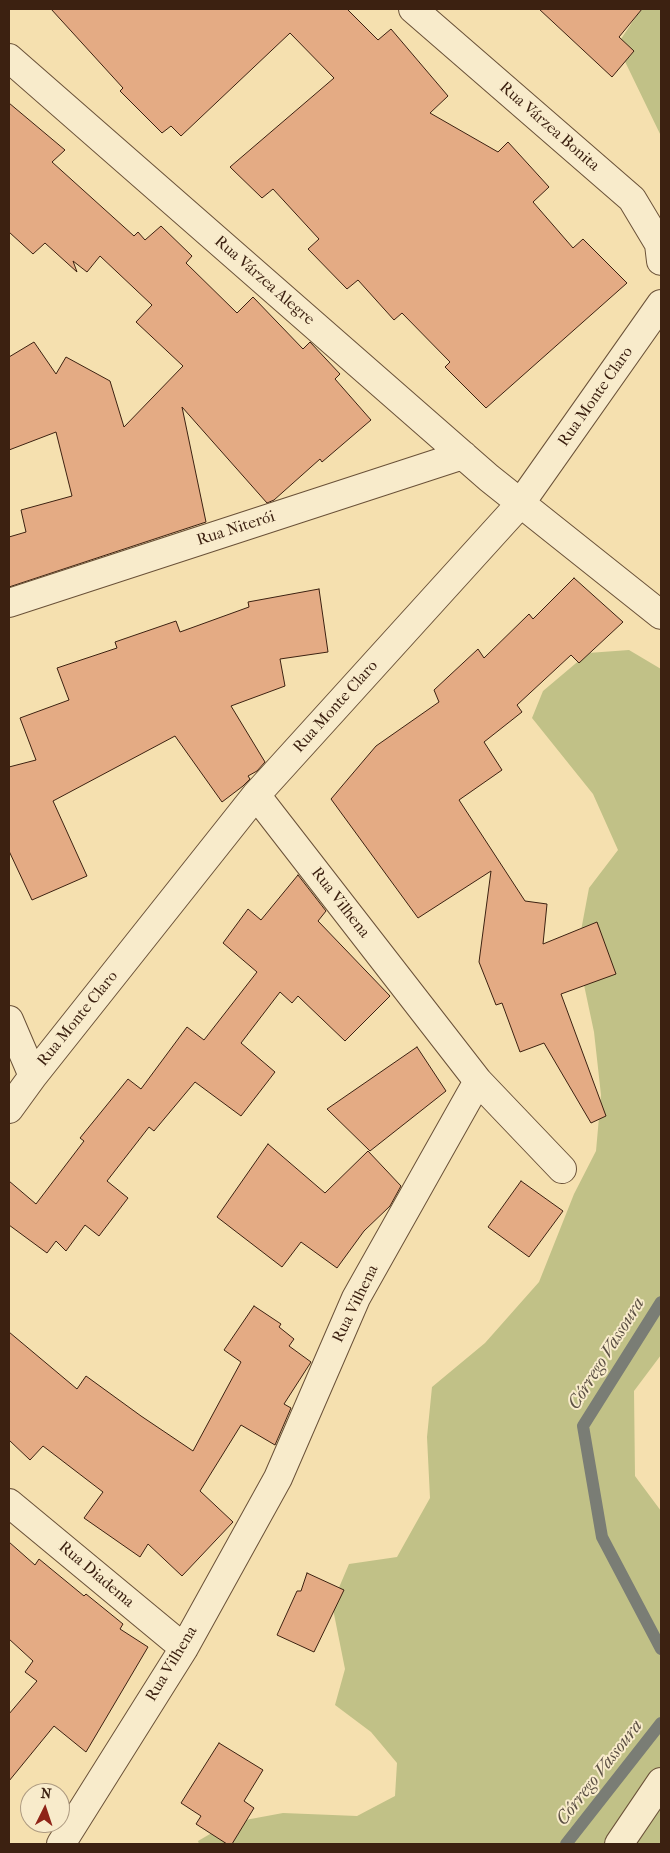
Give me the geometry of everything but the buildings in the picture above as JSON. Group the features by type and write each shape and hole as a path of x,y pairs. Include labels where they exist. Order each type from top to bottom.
{"street":[{"name":"Rua Várzea Bonita","path":"413,9 632,199 659,244 661,261"},
{"name":"Rua Várzea Alegre","path":"9,58 520,504 661,615"},
{"name":"Rua Monte Claro","path":"9,1109 32,1076 256,795 520,504 661,304"},
{"name":"Rua Niterói","path":"9,604 463,455"},
{"name":"Rua Vilhena","path":"61,1844 184,1648 278,1478 356,1298 478,1081 256,795"},
{"path":"9,1020 32,1076"},
{"path":"478,1081 562,1169"},
{"name":"Rua Diadema","path":"9,1503 184,1648"},
{"path":"619,1844 661,1782"}],"green space":[{"path":"641,9 661,9 661,136 617,45"},
{"path":"629,650 661,669 661,1355 634,1391 635,1476 661,1511 661,1844 199,1844 198,1841 229,1823 283,1813 357,1816 395,1796 397,1763 371,1732 335,1705 345,1669 332,1604 349,1564 397,1557 430,1498 427,1437 432,1387 485,1343 539,1282 574,1194 596,1151 601,1095 594,1032 577,952 589,888 618,850 593,794 532,718 543,691 588,653"}],"waterway":[{"name":"Córrego Vassoura","path":"661,1302 583,1426 602,1537 661,1649"},
{"name":"Córrego Vassoura","path":"566,1844 661,1723"}]}
